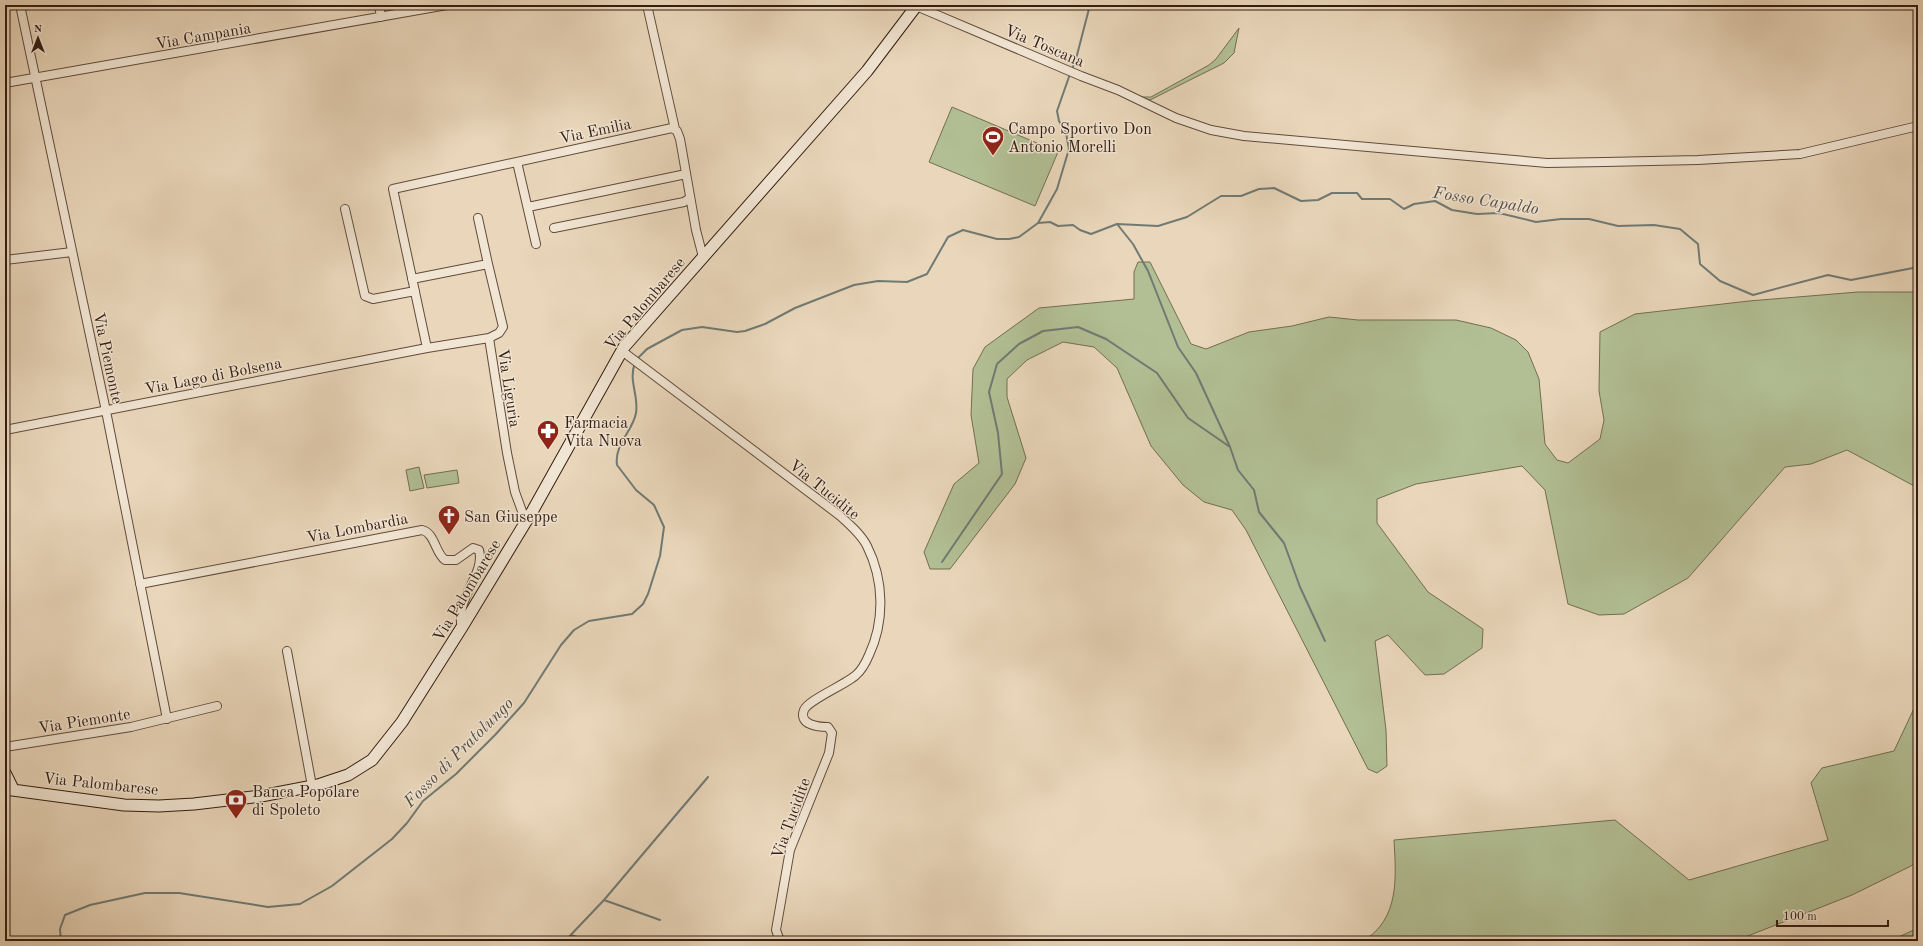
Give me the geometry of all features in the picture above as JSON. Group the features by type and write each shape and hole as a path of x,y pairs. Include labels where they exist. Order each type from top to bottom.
{"main road":[{"name":"Via Palombarese","path":"9,789 111,803 159,806 223,801 312,786 337,779 353,772 379,752 402,722 462,627 626,354 704,257 867,71 917,5"},
{"path":"5,773 9,789"}],"street":[{"name":"Via Piemonte","path":"20,5 106,411 167,719"},
{"path":"379,5 381,17"},
{"name":"Via Campania","path":"5,83 35,77 70,73 447,5"},
{"path":"647,5 675,129 680,139 696,230 704,257"},
{"name":"Via Toscana","path":"917,5 1066,70 1118,90 1176,118 1211,130 1234,135 1381,150 1547,163 1698,160 1800,154 1918,126"},
{"name":"Via Emilia","path":"412,279 393,189 669,128 675,129"},
{"path":"517,162 536,244"},
{"path":"528,207 686,174"},
{"path":"554,228 684,202 690,198"},
{"path":"345,209 365,296 372,299 415,291"},
{"path":"478,218 503,327 499,333 489,338"},
{"path":"5,260 72,252"},
{"path":"427,348 412,279 488,264"},
{"name":"Via Liguria","path":"427,348 489,338 508,459 515,492 526,522"},
{"name":"Via Lago di Bolsena","path":"5,430 427,348"},
{"name":"Via Tucidite","path":"626,354 839,515 867,545 876,567 881,610 874,645 865,663 858,674 849,681 811,701 804,709 803,716 806,722 815,726 828,727 832,733 829,753 790,850 776,930 780,941"},
{"name":"Via Lombardia","path":"140,584 422,530 428,533 440,556 445,560 456,560 473,548 479,550 480,557 475,574 460,610 462,627"},
{"path":"287,652 312,786"},
{"name":"Via Piemonte","path":"5,747 125,728 217,706"}],"green space":[{"path":"1239,28 1234,53 1224,63 1150,100 1145,100 1142,97 1151,97 1209,65 1216,59"},
{"name":"Campo Sportivo Don Antonio Morelli","path":"952,107 1058,152 1035,206 929,162"},
{"path":"1138,262 1150,262 1191,344 1206,349 1249,332 1292,326 1329,317 1358,320 1456,320 1491,328 1516,340 1528,352 1539,379 1545,444 1557,460 1568,463 1600,439 1604,420 1599,391 1600,332 1635,314 1749,301 1858,292 1918,292 1918,488 1847,450 1811,464 1785,467 1688,578 1624,614 1599,615 1568,604 1545,490 1522,466 1416,484 1377,499 1377,523 1428,592 1483,629 1482,648 1444,674 1425,675 1388,635 1375,641 1386,730 1387,766 1377,773 1368,769 1246,530 1232,510 1204,502 1183,485 1151,446 1117,368 1094,347 1063,342 1027,360 1007,379 1007,397 1026,458 1015,484 950,569 930,569 924,552 954,484 979,463 971,415 973,369 985,347 1039,308 1134,299 1134,272"},
{"path":"419,467 424,488 410,491 406,470"},
{"path":"457,470 459,483 427,488 424,475"},
{"path":"1918,700 1918,859 1911,866 1852,895 1735,941 1363,941 1375,932 1384,921 1390,909 1395,882 1394,840 1615,820 1689,880 1828,840 1811,783 1822,768 1894,751"},
{"path":"1918,928 1918,941 1890,941"}],"waterway":[{"path":"1072,70 1090,5"},
{"name":"Fosso di Pratolungo","path":"637,359 647,349 682,330 702,327 737,332 745,331 765,324 795,308 854,285 878,281 907,282 927,274 948,237 963,230 997,239 1019,237 1038,223 1057,189 1069,149 1066,133 1059,121 1057,111 1070,74"},
{"name":"Fosso Capaldo","path":"1038,223 1050,222 1058,226 1073,225 1080,230 1091,234 1117,224 1158,226 1187,217 1221,196 1241,196 1259,189 1274,188 1301,201 1318,200 1332,193 1357,193 1362,199 1390,199 1404,209 1414,204 1435,201 1452,210 1477,214 1499,213 1536,222 1561,219 1589,219 1618,226 1654,225 1680,229 1698,244 1700,264 1720,281 1753,295 1828,275 1851,280 1918,267"},
{"path":"1117,224 1133,244 1148,271 1178,347 1196,373 1230,447 1238,470 1254,490 1259,512 1284,543 1300,587 1325,641"},
{"path":"942,562 1002,474 998,433 989,392 997,364 1019,344 1043,331 1078,327 1106,339 1157,373 1188,418 1230,447"},
{"name":"Fosso di Pratolungo","path":"61,941 60,929 65,915 90,905 145,893 179,893 268,907 300,904 332,886 392,839 407,823 423,801 456,774 495,735 524,703 561,645 574,630 589,621 632,614 643,604 648,594 660,556 664,527 654,505 636,490 617,465 618,451 636,413 637,407 633,382 633,369 635,363"},
{"path":"660,920 604,900 708,777"},
{"path":"565,941 604,900"},
{"path":"571,935 589,941"}],"place":[{"name":"Campo Sportivo Don Antonio Morelli","path":"993,156"},
{"name":"Farmacia Vita Nuova","path":"548,450"},
{"name":"San Giuseppe","path":"449,536"},
{"name":"Banca Popolare di Spoleto","path":"236,820"}]}
